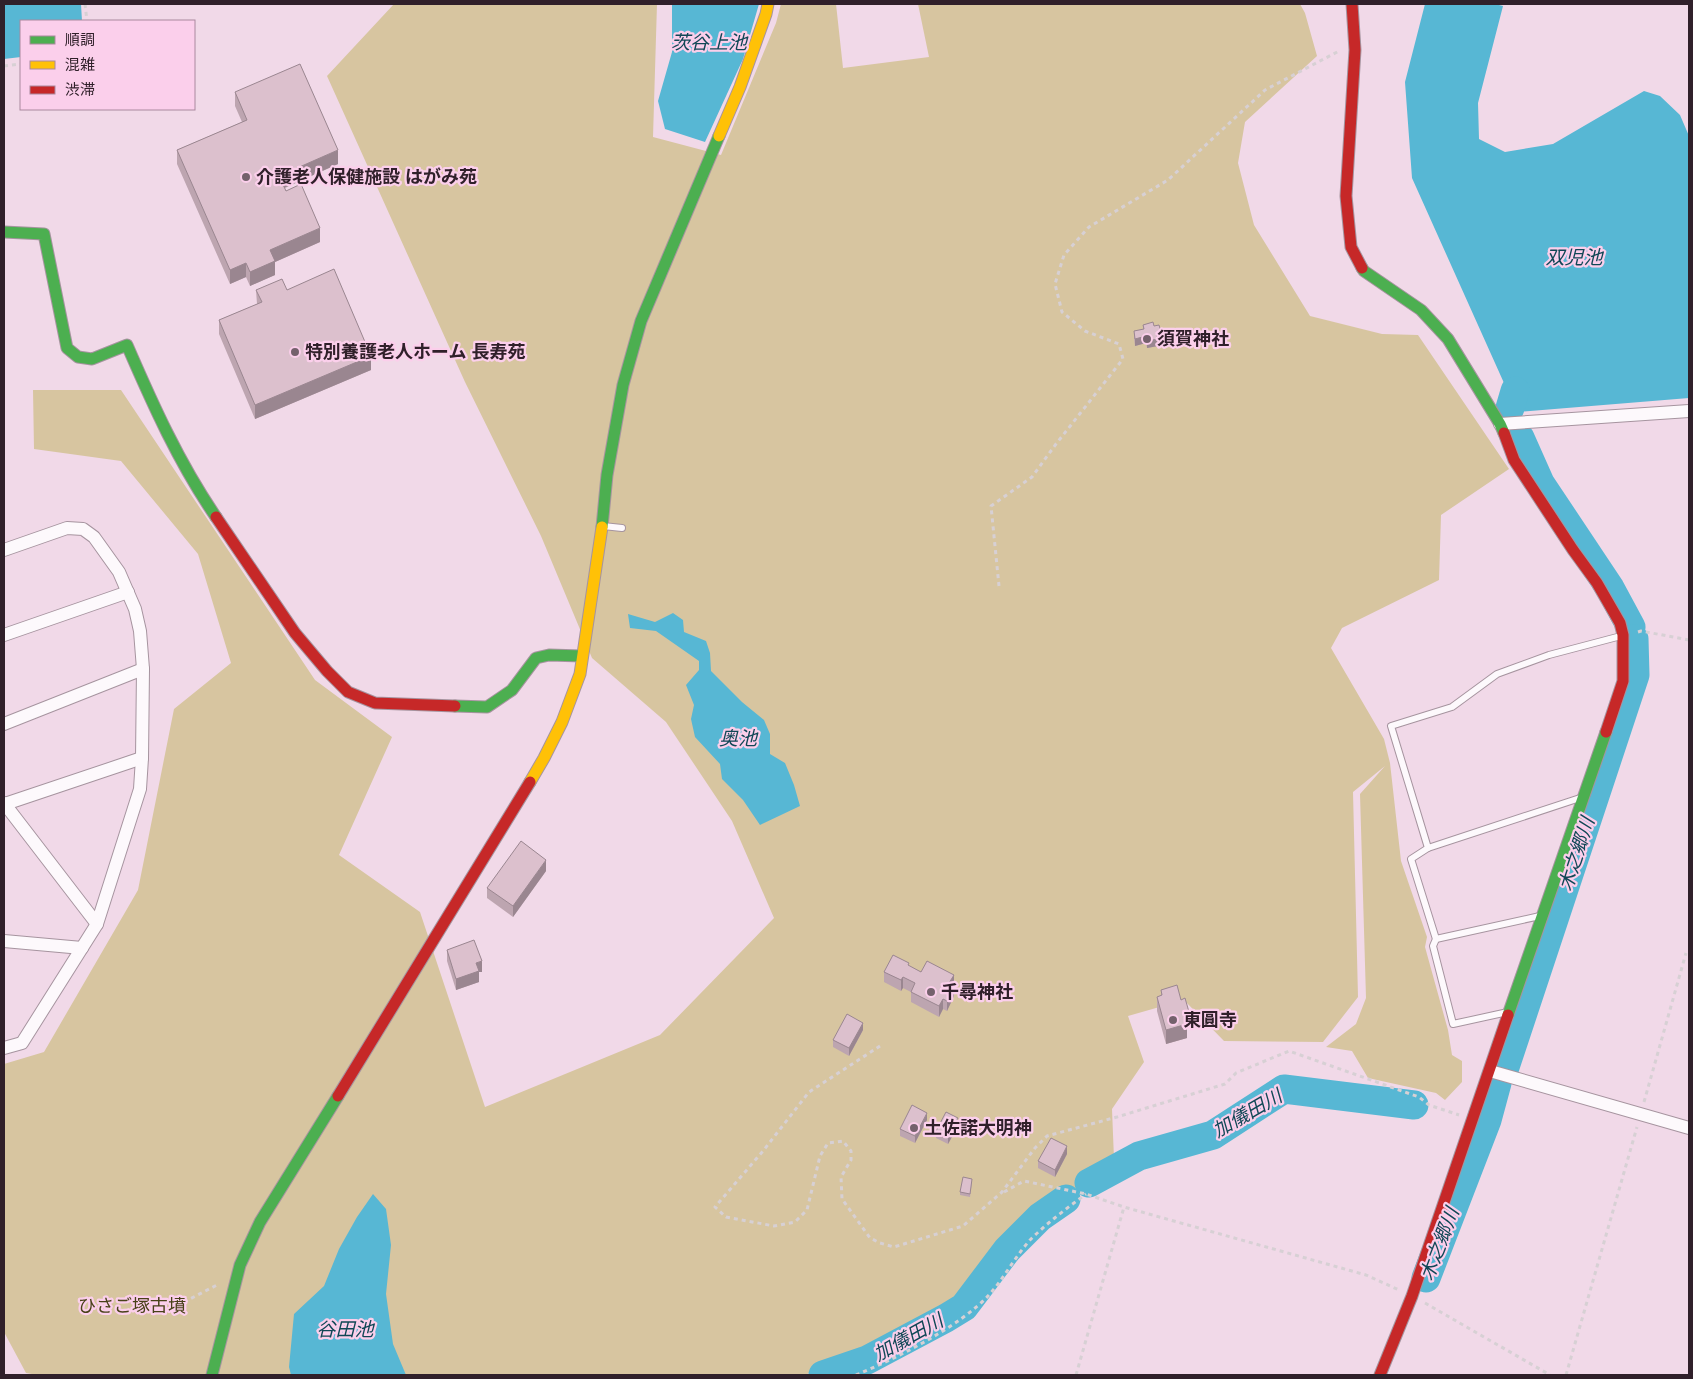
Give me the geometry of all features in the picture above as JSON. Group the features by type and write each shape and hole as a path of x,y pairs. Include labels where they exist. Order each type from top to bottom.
{"street":[{"path":"212,1375 240,1265 260,1222 544,758 562,722 580,674 602,525 607,475 623,385 641,321 740,87 768,4"},
{"path":"1352,4 1355,50 1346,196 1351,247 1364,271 1421,310 1448,339 1500,424 1514,460 1573,550 1598,583 1620,623 1623,681 1544,916 1412,1296 1380,1375"},
{"path":"4,232 44,234 67,348 78,357 92,359 127,345 165,431 197,490 295,633 327,671 348,692 374,703 487,707 512,690 536,658 549,655 582,656"},
{"path":"1500,424 1689,411"},
{"path":"4,550 67,528 83,529 94,537 119,572 128,592 140,630 143,669 140,789 97,924 22,1043 4,1048"},
{"path":"4,634 128,592"},
{"path":"4,724 143,669"},
{"path":"97,924 4,803 142,758"},
{"path":"4,941 82,948"},
{"path":"1490,1071 1689,1128"}],"lane":[{"path":"602,525 622,528"},
{"path":"1428,848 1391,726 1452,707 1497,674 1549,655 1622,636"},
{"path":"1510,1012 1453,1024 1433,946 1436,940 1411,859 1428,848 1584,796"},
{"path":"1436,940 1544,916"}],"path":[{"path":"85,4 88,20"},
{"path":"999,586 991,506 1032,477 1123,359 1119,344 1085,331 1062,312 1054,284 1064,255 1088,228 1168,180 1265,90 1340,50 1355,50"},
{"path":"4,66 20,64"},
{"path":"1622,636 1641,631 1689,640"},
{"path":"1566,1375 1686,953"},
{"path":"880,1046 809,1092 763,1151 715,1207 726,1217 736,1219 774,1226 796,1222 807,1210 820,1156 828,1143 843,1141 851,1150 850,1160 841,1177 842,1199 870,1238 894,1247 962,1226 1002,1192 1035,1148 1047,1136 1225,1084 1236,1073 1290,1051 1419,1098 1429,1105 1473,1120"},
{"path":"1002,1192 1024,1181 1086,1194 1366,1276 1412,1296 1550,1375"},
{"path":"856,1375 919,1344 967,1315 989,1294 1030,1240 1086,1194"},
{"path":"1076,1375 1124,1206"},
{"path":"168,1302 184,1302 221,1283 232,1295"}],"green space":[{"name":"ひさご塚古墳","path":"394,4 657,4 653,137 721,155 776,23 781,4 836,4 843,68 929,57 918,4 1300,4 1305,13 1317,56 1245,122 1238,163 1254,225 1310,316 1382,334 1418,335 1509,469 1441,515 1439,580 1342,628 1331,648 1384,739 1390,763 1401,861 1427,937 1425,947 1448,1030 1452,1055 1462,1061 1462,1082 1445,1100 1436,1093 1368,1078 1352,1051 1326,1047 1356,1024 1366,998 1360,794 1385,766 1353,792 1358,997 1323,1042 1224,1041 1184,1000 1128,1016 1144,1062 1112,1109 1114,1159 1012,1237 964,1291 896,1336 805,1375 38,1375 26,1373 4,1332 4,1064 44,1052 138,890 174,709 231,663 198,554 121,461 34,449 33,390 121,390 315,680 392,737 339,855 420,912 485,1107 660,1035 774,918 732,821 666,722 592,658 541,536 465,382 327,76"}],"water":[{"path":"4,4 81,4 82,20 20,20 20,57 4,59"},
{"name":"茨谷上池","path":"672,4 759,4 743,59 705,142 665,129 658,101 672,52"},
{"name":"双児池","path":"1425,4 1495,4 1503,6 1478,103 1479,139 1505,152 1553,144 1644,91 1660,96 1680,115 1689,136 1689,398 1517,412 1412,178 1405,82"},
{"name":"奥池","path":"673,613 683,620 684,632 706,641 710,653 711,671 742,702 764,720 770,734 770,754 785,763 800,806 760,825 743,800 722,779 720,764 695,737 691,719 694,705 686,685 699,670 699,661 656,631 630,628 628,614 655,622"},
{"name":"谷田池","path":"373,1194 386,1209 391,1245 386,1294 393,1344 406,1375 291,1375 289,1367 294,1314 324,1286 339,1249 357,1217"}],"building":[{"name":"介護老人保健施設 はがみ苑","path":"300,64 338,150 279,176 286,191 301,184 320,228 270,250 275,261 250,272 246,263 230,270 177,150 247,120 235,92"},
{"name":"特別養護老人ホーム 長寿苑","path":"334,269 371,356 255,405 219,320 262,302 256,290 282,279 287,290"},
{"path":"1153,322 1154,326 1159,325 1161,332 1156,333 1158,339 1147,341 1146,336 1135,339 1134,331 1144,329 1143,325"},
{"path":"521,841 546,860 513,906 487,888"},
{"path":"474,940 482,961 476,963 479,971 456,979 447,950"},
{"path":"893,955 921,972 927,961 954,975 949,983 954,985 947,1001 943,999 939,1006 911,992 915,983 903,977 901,980 884,972"},
{"path":"1177,985 1181,1000 1185,998 1189,1012 1185,1014 1187,1024 1166,1030 1157,997 1162,995 1161,990"},
{"path":"847,1014 863,1023 849,1048 833,1040"},
{"name":"土佐諾大明神","path":"912,1105 927,1113 915,1136 900,1129"},
{"path":"946,1112 958,1118 948,1137 936,1131"},
{"path":"1051,1138 1067,1146 1055,1170 1038,1161"},
{"path":"963,1177 972,1179 970,1194 960,1192"}],"waterway":[{"name":"木之郷川","path":"1510,408 1515,391"},
{"name":"木之郷川","path":"1520,438 1540,483 1610,588 1631,627"},
{"name":"木之郷川","path":"1505,1067 1635,675 1634,639"},
{"name":"木之郷川","path":"1426,1278 1487,1120 1497,1083"},
{"name":"加儀田川","path":"1089,1183 1139,1156 1213,1135 1284,1089 1414,1105"},
{"name":"加儀田川","path":"823,1375 867,1360 964,1307 1007,1250 1040,1217 1066,1199"}],"traffic: fast":[{"path":"602,527 607,475 623,385 641,321 719,136"},
{"path":"4,232 44,234 67,348 78,357 92,359 127,345 178,455 216,517"},
{"path":"1362,268 1421,310 1448,339 1504,433"},
{"path":"455,706 487,707 512,690 536,658 549,655 582,656"},
{"path":"1508,1015 1606,732"},
{"path":"212,1375 240,1265 260,1222 338,1096"}],"traffic: slow":[{"path":"719,136 740,87 768,4"},
{"path":"530,782 562,722 580,674 602,527"}],"traffic: jam":[{"path":"1352,4 1355,50 1346,196 1351,247 1362,268"},
{"path":"1504,433 1514,460 1597,583 1620,623 1623,635 1623,681 1606,732"},
{"path":"216,517 295,633 327,671 348,692 375,703 455,706"},
{"path":"338,1096 530,782"},
{"path":"1380,1375 1412,1296 1508,1015"}],"place":[{"name":"介護老人保健施設 はがみ苑","path":"246,177"},
{"name":"須賀神社","path":"1147,339"},
{"name":"特別養護老人ホーム 長寿苑","path":"295,352"},
{"name":"千尋神社","path":"931,992"},
{"name":"東圓寺","path":"1173,1020"},
{"name":"土佐諾大明神","path":"914,1128"}]}
